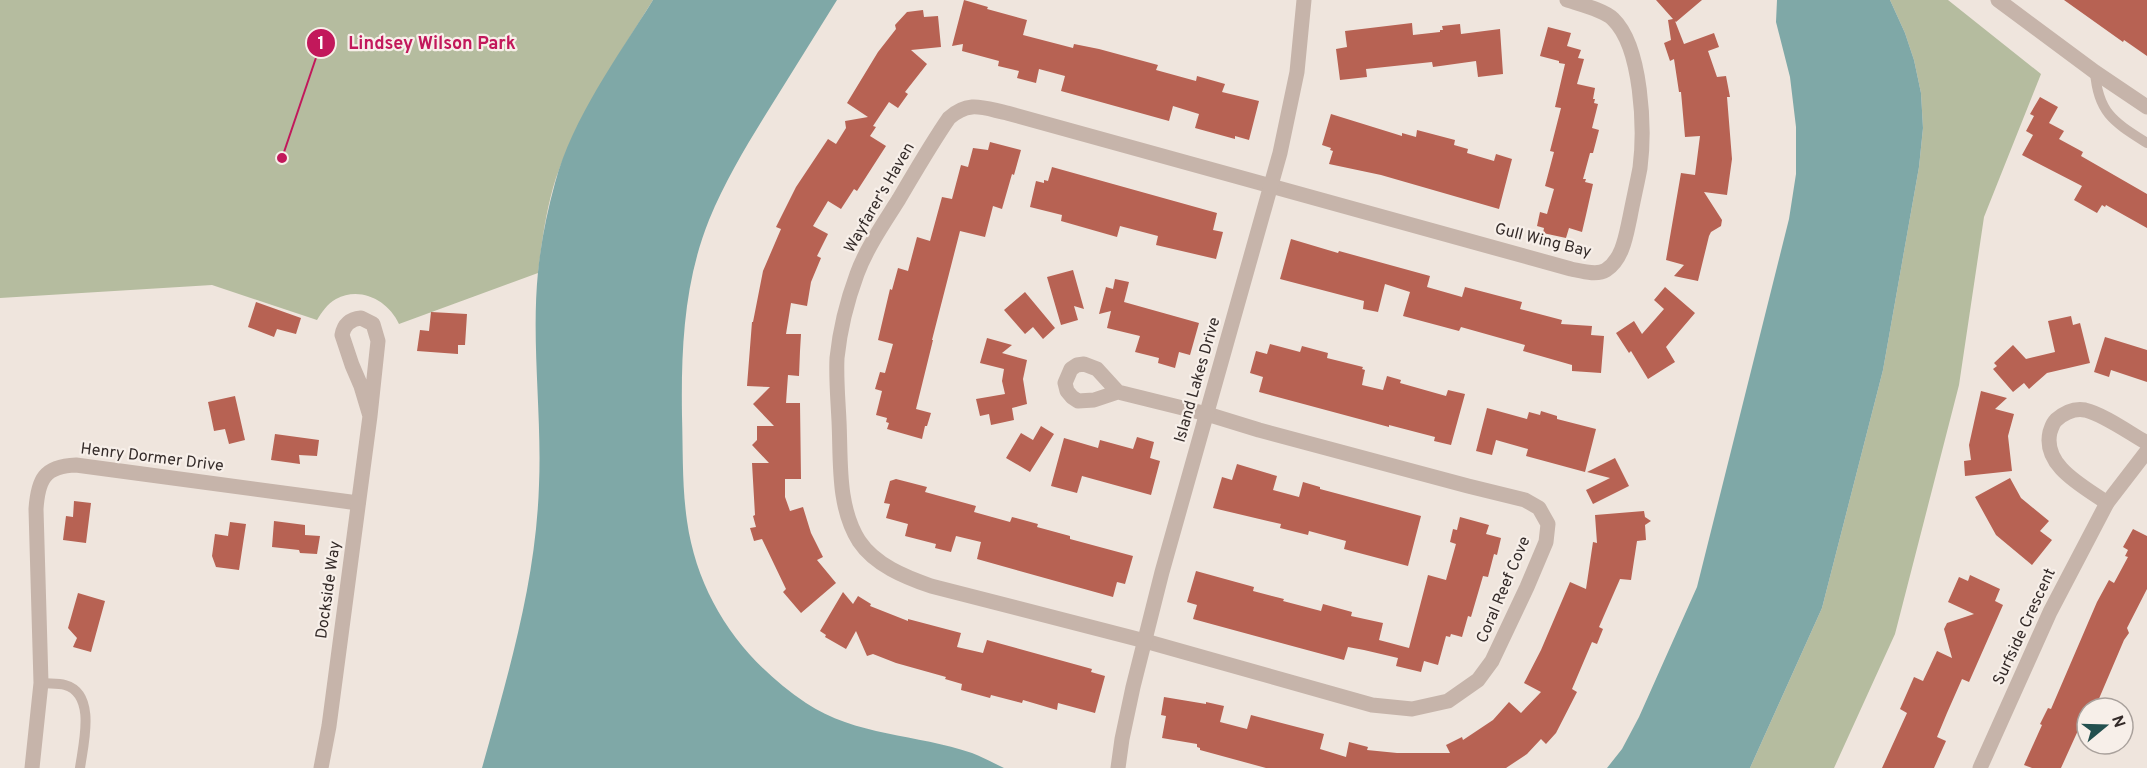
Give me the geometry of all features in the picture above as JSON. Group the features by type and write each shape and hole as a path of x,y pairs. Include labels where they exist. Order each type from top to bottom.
{"street":[{"name":"Island Lakes Drive","path":"1118,768 1122,739 1162,572 1272,185 1297,72 1304,0"},
{"name":"Gull Wing Bay","path":"1272,185 1570,269 1592,273 1605,271 1617,258 1624,241 1640,166 1641,106 1637,76 1623,33 1612,18 1585,5 1567,0"},
{"path":"1998,0 2095,72 2147,107"},
{"name":"Wayfarer's Haven","path":"1145,641 931,586 901,575 878,561 860,542 848,516 843,494 837,360 846,307 857,272 870,245 941,129 959,109 971,106 1007,113 1272,185"},
{"name":"Dockside Way","path":"321,768 329,726 370,416 378,341 373,324 361,318 349,322 343,329 342,335 370,416"},
{"name":"Coral Reef Cove","path":"1118,392 1525,500 1539,508 1548,524 1546,542 1492,661 1479,680 1448,701 1412,709 1372,705 1145,641"},
{"path":"2107,503 2054,462 2047,444 2053,423 2066,411 2085,410 2147,443"},
{"name":"Surfside Crescent","path":"1980,768 2050,612 2107,503 2147,451"},
{"name":"Henry Dormer Drive","path":"32,768 41,683 37,491 43,477 52,469 65,465 76,465 358,503"}],"lane":[{"path":"2095,72 2096,90 2101,105 2109,117 2147,143"},
{"path":"41,683 66,686 78,693 84,703 86,716 80,768"}],"green space":[{"path":"0,0 653,0 587,109 565,154 550,201 538,273 399,324 381,302 364,295 354,294 345,295 333,301 317,320 212,285 0,298"},
{"path":"1890,0 1948,0 2041,74 1984,217 1959,385 1895,634 1834,768 1750,768 1822,608 1883,370 1919,167 1923,128 1921,93 1914,60"}],"water":[{"path":"653,0 837,0 730,176 709,220 694,267 684,341 683,482 687,521 701,576 727,625 743,647 783,686 806,703 845,722 951,747 1004,768 482,768 527,593 537,521 540,458 536,298 539,261 547,216 563,159 584,111"},
{"path":"1777,0 1890,0 1914,60 1921,93 1923,128 1919,167 1883,370 1822,608 1750,768 1607,768 1622,749 1639,717 1697,587 1789,219 1796,174 1796,127 1790,77 1776,22"}],"building":[{"path":"964,0 1027,20 1023,35 1073,48 1074,44 1099,49 1158,65 1156,70 1196,81 1197,76 1225,84 1222,92 1259,101 1249,140 1235,136 1235,139 1195,128 1199,114 1173,106 1169,121 1061,91 1065,76 1039,69 1036,83 1017,78 1019,71 998,66 999,61 962,51 963,44 952,46"},
{"path":"1656,0 1702,0 1675,21 1684,44 1714,33 1719,47 1708,51 1717,77 1726,76 1730,97 1727,97 1732,159 1727,195 1704,192 1722,220 1721,226 1709,236 1698,281 1674,276 1684,265 1666,260 1681,173 1695,175 1700,136 1685,137 1681,92 1679,92 1674,59 1670,61 1664,43 1671,40 1668,20 1673,19"},
{"path":"2064,0 2147,0 2147,56 2124,40 2123,42"},
{"path":"923,10 924,17 938,16 941,47 911,50 927,64 905,92 908,94 898,108 889,102 873,126 876,127 870,136 886,146 857,191 854,189 841,209 828,201 813,226 828,234 817,256 821,258 811,282 807,306 791,303 786,334 801,334 799,376 788,375 786,403 800,403 801,479 785,479 785,497 790,511 803,507 811,533 823,557 817,560 836,583 801,613 783,592 786,589 762,539 754,541 750,528 756,527 753,516 755,515 752,463 769,463 752,445 757,440 757,426 774,426 753,404 770,387 747,386 752,322 763,271 781,229 776,227 796,187 828,139 836,144 846,128 845,121 868,117 847,103 878,52 896,29 895,25 907,12"},
{"path":"1412,23 1413,35 1440,32 1443,30 1442,26 1460,24 1461,34 1500,29 1503,74 1478,77 1476,61 1433,67 1432,62 1366,69 1367,77 1340,80 1336,49 1347,47 1345,31"},
{"path":"1548,27 1571,33 1567,46 1581,50 1578,58 1584,59 1577,84 1595,88 1593,99 1595,99 1594,103 1598,104 1592,128 1599,130 1583,179 1593,184 1582,232 1569,228 1566,238 1543,233 1544,228 1537,226 1540,212 1547,214 1554,189 1545,186 1554,152 1550,151 1561,108 1555,107 1565,64 1540,56"},
{"path":"2040,97 2058,107 2049,123 2064,131 2059,139 2083,152 2081,156 2147,194 2147,228 2106,205 2105,207 2102,205 2097,213 2074,200 2082,186 2022,155 2033,135 2026,131 2034,116 2030,114"},
{"path":"1331,114 1402,136 1402,133 1416,137 1417,130 1455,140 1454,145 1468,149 1467,153 1494,161 1496,154 1512,159 1499,209 1381,175 1329,164 1333,151 1322,145"},
{"path":"990,142 1021,150 1002,209 993,206 985,237 960,231 916,409 931,413 927,426 925,426 922,439 887,429 889,423 886,422 887,418 876,415 882,391 875,389 880,372 885,373 893,344 878,340 890,289 892,290 898,268 908,271 917,237 930,241 942,197 952,199 961,165 968,167 973,148 988,150"},
{"path":"1052,167 1217,213 1213,230 1223,232 1216,259 1156,245 1158,236 1120,226 1117,237 1061,221 1062,215 1030,207 1036,181 1044,183 1044,180 1048,181"},
{"path":"1291,239 1430,276 1427,287 1462,297 1465,287 1522,302 1520,309 1562,320 1561,324 1592,326 1591,335 1604,336 1601,373 1572,371 1572,365 1523,351 1525,345 1461,327 1459,331 1403,316 1410,292 1385,284 1378,312 1363,309 1364,301 1280,279"},
{"path":"1073,270 1084,309 1074,306 1078,320 1061,325 1047,277"},
{"path":"1115,279 1129,282 1124,302 1199,323 1190,355 1179,352 1175,368 1158,363 1159,358 1135,352 1140,336 1107,328 1111,311 1099,314 1106,287 1113,289"},
{"path":"1665,287 1695,313 1666,347 1675,362 1648,379 1631,351 1629,353 1616,333 1634,321 1642,334 1664,309 1654,300"},
{"path":"1025,292 1055,328 1043,339 1033,327 1025,334 1004,310"},
{"path":"256,302 301,318 296,334 277,329 274,337 248,327"},
{"path":"431,312 467,314 465,345 458,345 458,354 417,351 420,330 429,331"},
{"path":"2071,316 2073,325 2080,323 2090,363 2047,373 2029,389 2024,383 2013,392 1993,369 1997,366 1994,363 2013,345 2026,359 2055,352 2048,321"},
{"path":"2105,337 2147,350 2147,382 2111,370 2109,377 2094,372"},
{"path":"987,338 1012,345 1002,353 1027,360 1023,379 1027,404 1012,408 1014,420 991,425 989,414 980,416 976,399 1005,394 1002,381 1004,369 980,363"},
{"path":"1270,344 1300,352 1302,346 1328,353 1327,358 1363,367 1362,369 1365,370 1362,385 1383,390 1387,376 1401,380 1400,383 1446,396 1448,390 1465,394 1451,445 1434,441 1435,437 1259,392 1263,377 1250,373 1256,351 1267,354"},
{"path":"1981,391 2007,398 1995,409 2014,414 2008,436 2012,471 1965,476 1964,461 1971,460 1969,445"},
{"path":"235,396 245,440 229,444 225,429 214,431 208,402"},
{"path":"1487,408 1527,419 1529,412 1540,415 1541,411 1557,416 1557,419 1596,429 1585,472 1526,456 1528,449 1496,440 1492,455 1476,451"},
{"path":"1041,426 1054,434 1030,472 1006,458 1021,433 1033,440"},
{"path":"275,434 319,440 317,456 299,455 300,464 271,460"},
{"path":"1137,437 1154,442 1150,458 1160,461 1151,495 1082,476 1077,493 1051,486 1064,438 1098,448 1100,440 1133,449"},
{"path":"1615,458 1629,486 1593,504 1586,490 1610,478 1587,472"},
{"path":"1237,464 1277,476 1273,490 1299,497 1303,482 1320,487 1320,489 1421,516 1408,566 1344,549 1346,541 1309,531 1308,535 1280,528 1281,524 1213,508 1222,477 1232,480"},
{"path":"2010,478 2021,498 2049,521 2040,531 2052,540 2032,565 1996,535 1975,497"},
{"path":"896,479 927,487 925,492 976,506 974,512 1010,522 1012,517 1038,524 1037,527 1070,536 1070,539 1133,556 1125,584 1117,582 1113,597 977,559 981,542 956,536 951,552 935,548 936,544 905,536 908,524 886,518 890,504 884,503 890,481"},
{"path":"74,501 91,503 86,543 63,540 66,516 73,517"},
{"path":"1644,511 1645,517 1651,521 1645,525 1646,540 1637,541 1631,580 1620,579 1599,627 1603,629 1597,644 1592,642 1572,689 1577,692 1556,733 1546,744 1541,739 1527,754 1506,768 1266,768 1200,750 1197,744 1162,738 1166,716 1161,715 1164,697 1224,706 1220,722 1247,729 1251,715 1324,734 1320,749 1346,757 1349,742 1368,747 1367,750 1397,753 1450,753 1446,745 1462,737 1463,740 1493,720 1509,702 1521,713 1541,692 1524,683 1570,582 1586,589 1593,542 1597,543 1595,515"},
{"path":"1460,517 1489,525 1486,534 1501,538 1497,555 1494,554 1488,577 1483,576 1471,617 1468,616 1462,637 1451,634 1450,637 1446,636 1438,665 1424,661 1421,672 1396,666 1398,658 1364,650 1348,647 1344,660 1193,619 1197,605 1187,602 1196,571 1254,587 1253,591 1284,599 1283,601 1321,611 1323,604 1352,612 1351,616 1383,623 1379,640 1409,648 1428,575 1446,580 1456,544 1450,542 1453,529 1457,530"},
{"path":"274,521 305,525 305,535 320,536 317,554 272,547"},
{"path":"230,522 246,524 239,570 216,567 212,556 215,534 228,536"},
{"path":"2133,529 2147,536 2147,589 2127,628 2129,633 2100,696 2075,696 2075,737 2061,768 2032,768 2024,765 2042,725 2040,724 2048,708 2051,709 2097,602 2109,580 2114,583 2128,557 2125,556 2128,550 2123,547"},
{"path":"1970,575 2000,589 1995,601 2003,605 1969,682 1962,679 1947,713 1937,737 1946,741 1934,768 1882,768 1907,713 1900,709 1914,677 1923,681 1937,651 1952,658 1944,629 1947,623 1974,614 1948,602 1959,577 1968,581"},
{"path":"843,592 853,604 858,596 871,604 870,606 908,621 908,619 961,633 957,647 983,653 987,640 1092,669 1091,672 1105,676 1095,713 1058,703 1057,710 1023,700 1022,703 991,695 990,698 961,690 962,684 945,679 946,677 873,654 867,656 856,631 846,649 825,637 826,635 820,631"},
{"path":"78,593 105,601 91,652 73,647 77,638 68,628"}],"place":[{"name":"Lindsey Wilson Park","path":"282,158"}]}
